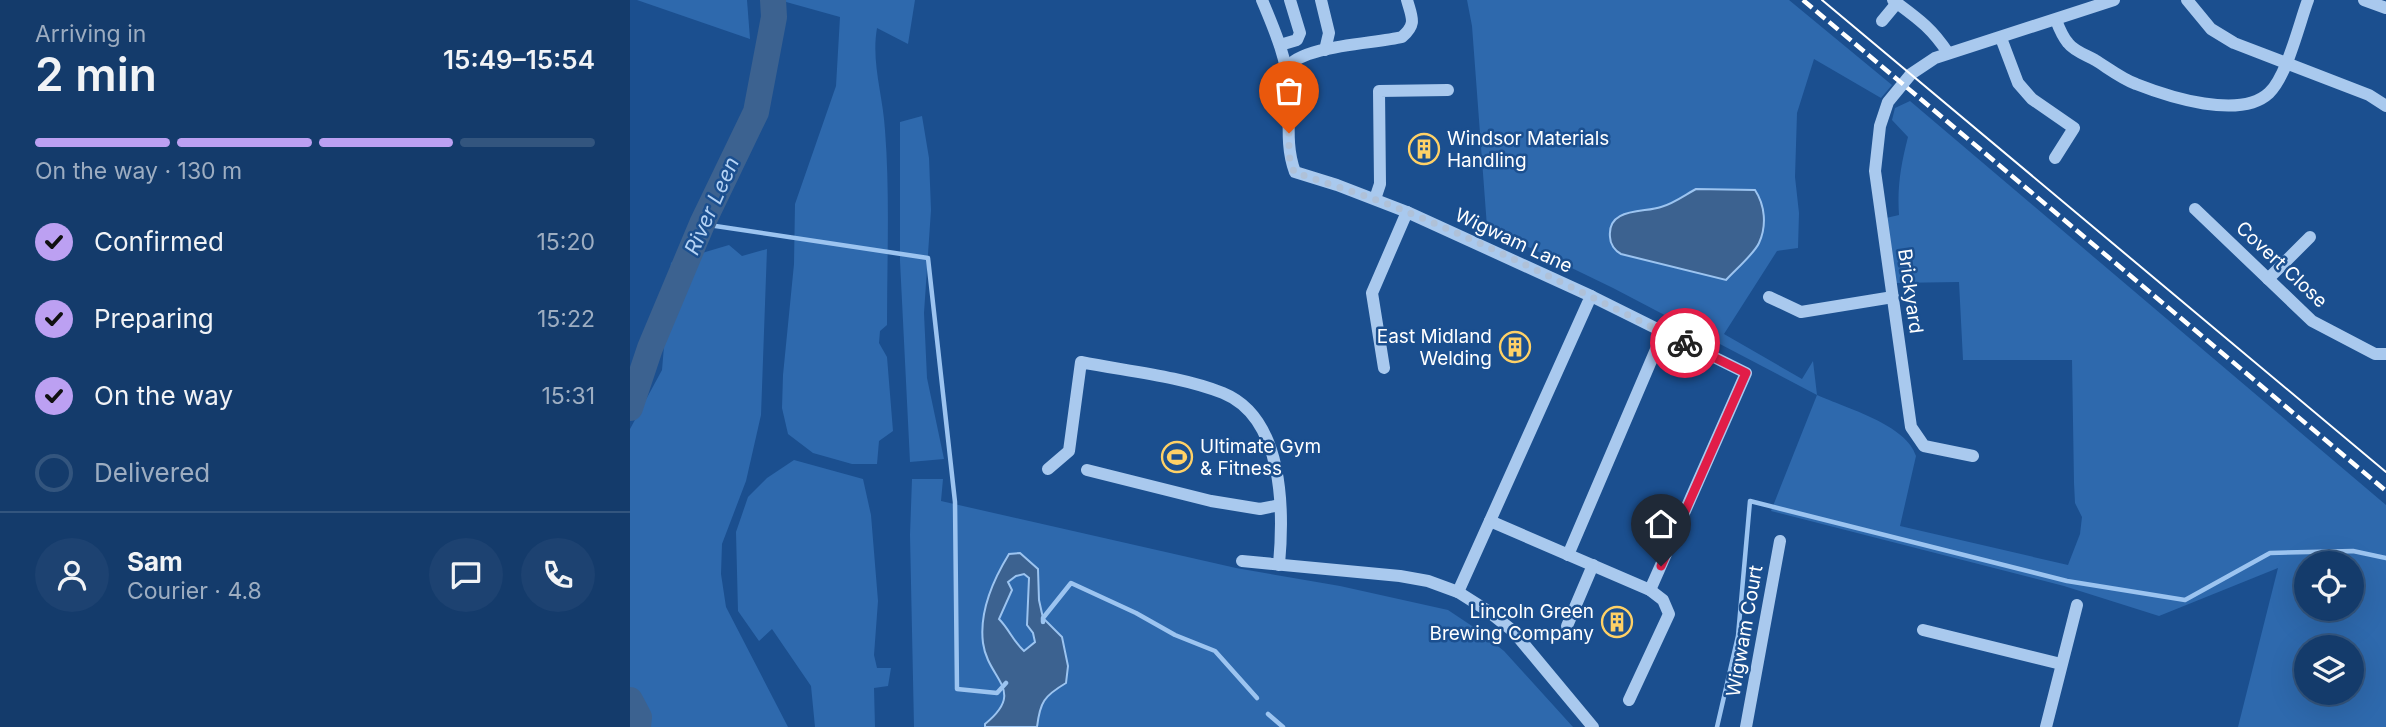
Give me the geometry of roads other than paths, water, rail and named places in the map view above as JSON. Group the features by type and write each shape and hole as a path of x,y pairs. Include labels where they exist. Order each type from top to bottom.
{"street":[{"name":"Wigwam Lane","path":"1262,0 1280,45 1286,69 1289,88 1289,156 1294,172 1407,212 1591,296 1746,373 1650,590"},
{"path":"1280,45 1297,40 1300,33 1290,0"},
{"path":"1321,0 1329,33 1325,50"},
{"path":"1286,69 1290,62 1325,50 1402,37 1410,30 1413,21 1407,0"},
{"path":"1882,21 1895,1 1927,25 1948,53 2114,0"},
{"path":"2187,0 2211,29 2234,43 2369,94 2386,106"},
{"path":"2056,20 2070,45 2135,84 2196,102 2225,106 2246,104 2259,99 2275,85 2286,63 2308,0"},
{"path":"2364,0 2386,8"},
{"path":"2001,38 2018,83 2032,99 2074,128 2055,158"},
{"name":"Brickyard","path":"1948,53 1920,67 1888,102 1880,126 1875,172 1910,427 1924,446 1973,456"},
{"path":"1375,199 1380,184 1379,91 1448,90"},
{"name":"Covert Close","path":"2196,209 2312,321 2375,354 2386,354"},
{"path":"1384,368 1371,293 1407,212"},
{"path":"2268,279 2310,237"},
{"path":"1458,592 1591,296"},
{"path":"1769,297 1801,312 1892,297"},
{"path":"1568,555 1663,333"},
{"path":"1048,469 1069,451 1081,362 1224,393 1245,407 1259,422 1274,458 1282,527 1279,565"},
{"path":"1087,470 1211,501 1260,509 1280,505"},
{"path":"1490,521 1650,590 1663,600 1668,614 1629,700"},
{"name":"Wigwam Court","path":"1746,727 1780,541"},
{"path":"1242,561 1401,576 1428,581 1458,592 1489,611 1513,631 1593,727"},
{"path":"1567,626 1593,565"},
{"path":"2046,727 2077,605"},
{"path":"1923,630 2062,664"}],"waterway":[{"name":"River Leen","path":"630,408 650,348 702,224 756,112 774,17 773,0"},
{"path":"702,224 928,258 955,502 957,689 997,693 1006,683"},
{"path":"1717,727 1738,636 1750,501 2067,581 2185,600 2270,553 2353,551 2386,558"},
{"path":"1043,622 1043,618 1071,583 1136,613 1175,635 1215,651 1257,698"},
{"name":"River Leen","path":"630,700 639,717 638,727"},
{"path":"1268,714 1283,727"}],"tram line":[{"path":"1822,0 2386,472"}],"railway":[{"path":"1803,0 2386,491"}],"place":[{"name":"Windsor Materials Handling","path":"1424,149"},
{"name":"East Midland Welding","path":"1515,347"},
{"name":"Ultimate Gym & Fitness","path":"1177,457"},
{"name":"Lincoln Green Brewing Company","path":"1617,622"}]}
